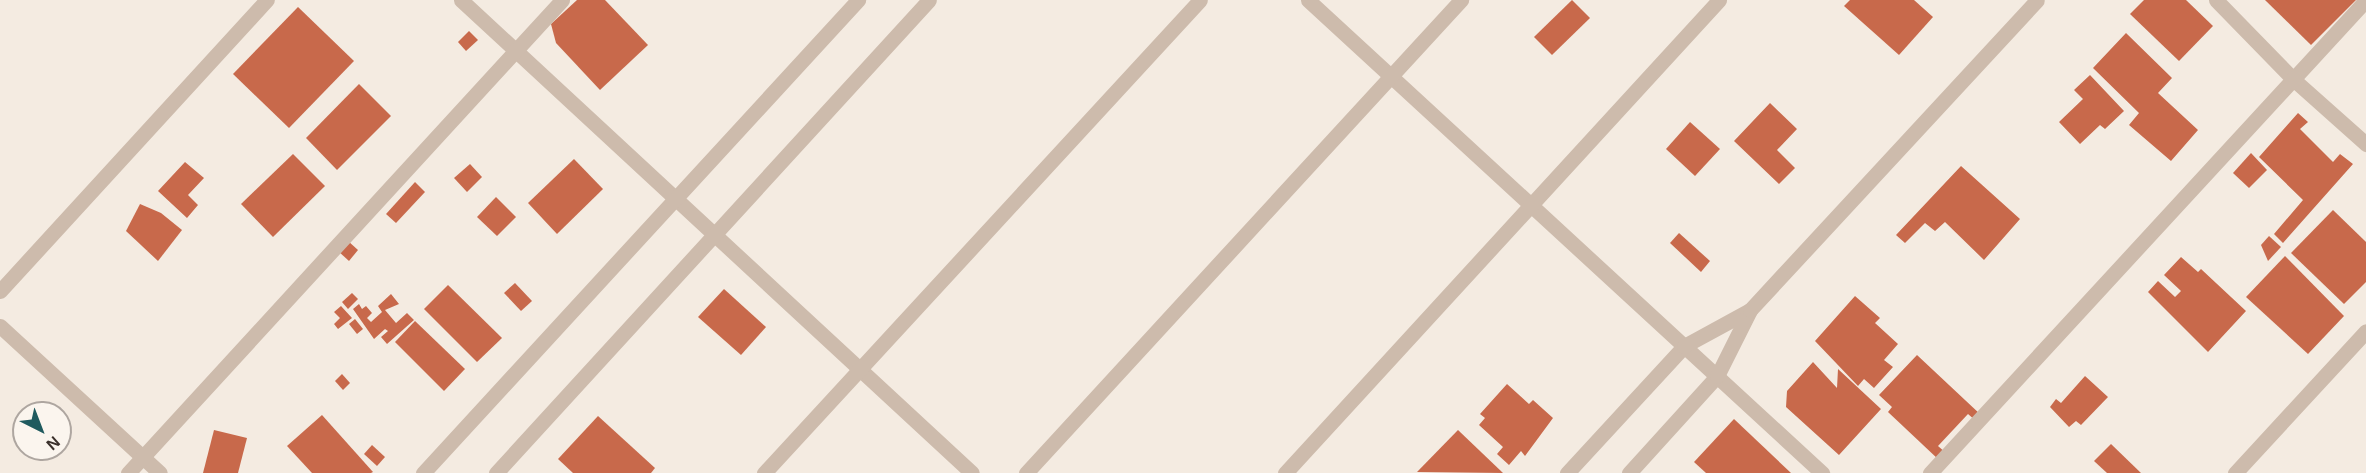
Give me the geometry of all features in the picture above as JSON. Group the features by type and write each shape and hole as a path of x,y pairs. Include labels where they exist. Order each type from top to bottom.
{"street":[{"path":"0,291 267,0"},
{"path":"461,0 712,237 972,473"},
{"path":"128,473 562,0"},
{"path":"423,473 858,0"},
{"path":"496,473 929,0"},
{"path":"764,473 1200,0"},
{"path":"1308,0 1822,473"},
{"path":"1026,473 1461,0"},
{"path":"1285,473 1719,0"},
{"path":"1629,473 1717,376 1750,310 2037,0"},
{"path":"2216,0 2293,79 2366,144"},
{"path":"1930,473 2366,0"},
{"path":"1567,473 1684,346 1750,310"},
{"path":"0,326 160,473"},
{"path":"2235,473 2366,331"}],"building":[{"path":"577,0 605,0 648,45 600,90 556,43 551,24"},
{"path":"1572,0 1590,18 1552,55 1534,37"},
{"path":"1850,0 1914,0 1933,17 1899,55 1844,6"},
{"path":"2144,0 2186,0 2213,26 2179,61 2130,14"},
{"path":"2265,0 2356,0 2311,45"},
{"path":"298,7 354,61 289,128 233,74"},
{"path":"469,31 478,40 466,51 458,42"},
{"path":"2126,33 2172,78 2158,93 2198,130 2171,161 2129,125 2139,113 2093,68"},
{"path":"2090,75 2124,111 2105,129 2100,125 2080,144 2059,122 2083,99 2074,90"},
{"path":"359,84 391,116 337,170 306,138"},
{"path":"1770,103 1797,129 1777,150 1795,168 1779,184 1734,141"},
{"path":"2298,113 2308,122 2300,129 2333,162 2340,154 2353,164 2283,243 2274,234 2303,200 2259,157"},
{"path":"1690,122 1720,149 1695,176 1666,149"},
{"path":"2251,153 2267,170 2249,188 2233,173"},
{"path":"293,154 325,186 273,237 241,204"},
{"path":"574,159 603,189 557,234 528,203"},
{"path":"185,162 204,178 188,195 198,205 187,218 158,191"},
{"path":"470,164 482,177 467,192 454,178"},
{"path":"1961,166 2020,219 1984,260 1945,222 1935,231 1925,223 1905,243 1896,235"},
{"path":"415,182 425,192 396,223 386,214"},
{"path":"496,197 516,217 497,236 477,217"},
{"path":"140,204 161,213 182,230 158,261 126,231"},
{"path":"2333,210 2366,242 2366,282 2344,304 2291,253"},
{"path":"1679,233 1710,261 1701,272 1670,243"},
{"path":"2269,236 2281,247 2268,261 2261,245"},
{"path":"348,241 358,250 349,261 338,251"},
{"path":"2285,256 2344,316 2308,354 2246,297"},
{"path":"2181,257 2198,272 2201,269 2246,311 2208,352 2148,292 2158,281 2175,297 2181,291 2164,275"},
{"path":"515,283 532,301 521,311 504,293"},
{"path":"448,285 502,338 477,362 424,309"},
{"path":"724,289 766,327 741,355 698,317"},
{"path":"352,293 358,299 348,309 342,302"},
{"path":"391,294 399,304 385,310 396,323 407,313 414,320 387,344 381,337 388,331 385,329 374,339 353,309 359,304 362,309 366,306 372,313 367,318 371,322 382,312 378,306"},
{"path":"1855,296 1880,318 1875,323 1898,344 1884,360 1893,367 1874,388 1864,379 1858,386 1815,341"},
{"path":"341,306 352,318 338,329 334,324 340,318 334,312"},
{"path":"355,319 363,329 357,334 349,324"},
{"path":"415,321 465,369 444,391 395,342"},
{"path":"1917,355 1981,415 1976,421 1968,414 1938,446 1946,453 1939,460 1888,412 1892,407 1879,395"},
{"path":"1813,362 1837,388 1838,369 1881,409 1839,455 1786,407 1787,391"},
{"path":"342,374 350,383 343,390 335,381"},
{"path":"2085,376 2108,397 2081,425 2076,421 2069,427 2050,407 2056,399 2061,403"},
{"path":"1507,384 1529,404 1533,400 1553,418 1525,456 1521,451 1509,465 1497,454 1503,447 1479,425 1485,418 1480,414"},
{"path":"322,415 373,472 312,473 287,446"},
{"path":"598,416 655,468 651,473 573,473 558,459"},
{"path":"1734,419 1791,473 1706,473 1694,462"},
{"path":"214,430 247,438 238,473 203,473"},
{"path":"1458,430 1503,473 1417,472"},
{"path":"2111,444 2141,473 2107,473 2094,461"},
{"path":"372,445 385,457 377,466 364,454"}]}
